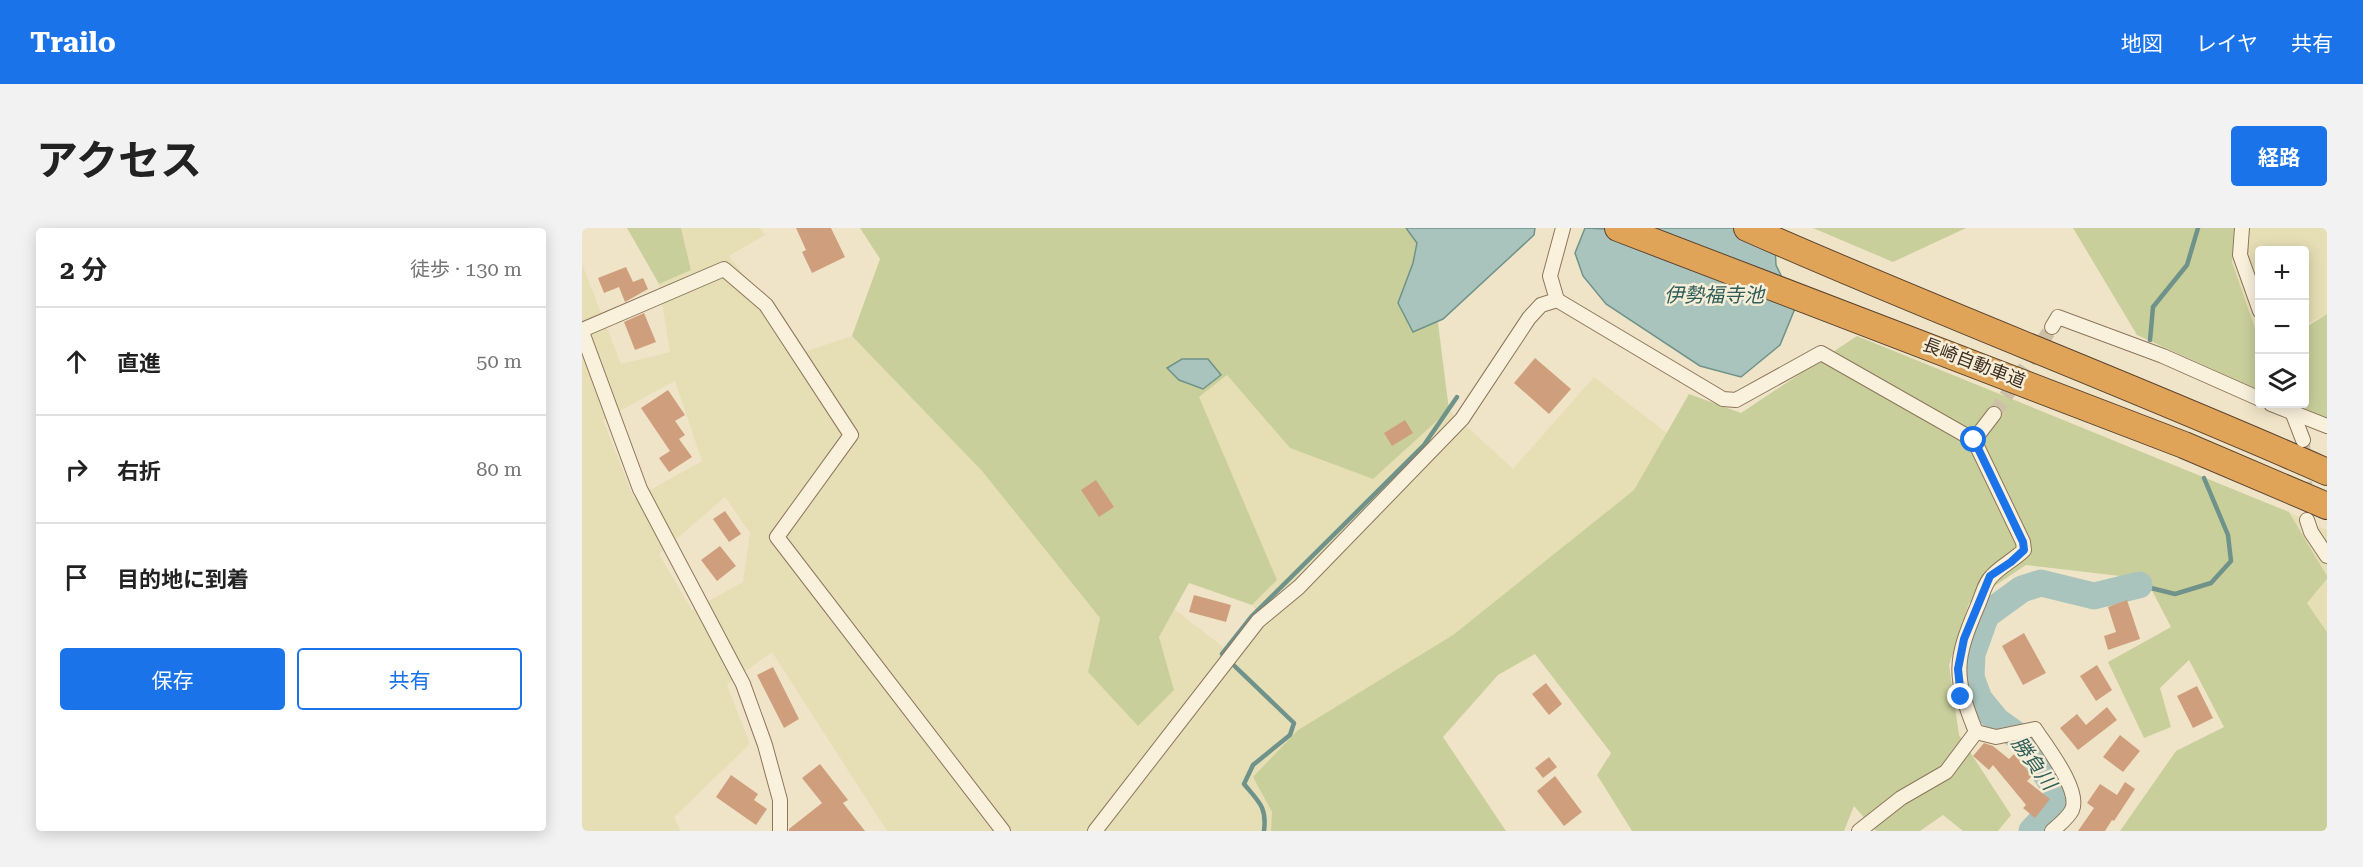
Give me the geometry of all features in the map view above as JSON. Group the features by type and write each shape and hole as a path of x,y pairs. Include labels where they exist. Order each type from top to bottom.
{"highway":[{"name":"長崎自動車道","path":"1618,228 2184,445 2317,513"},
{"name":"長崎自動車道","path":"1747,228 1890,291 2205,418 2327,472"}],"street":[{"path":"1563,228 1550,276 1557,300 1723,399 1736,400 1821,353 1974,440 2023,542 2024,550 1990,576 1964,639 1958,669 1961,697 1976,732"},
{"path":"2242,228 2240,255 2255,300"},
{"path":"780,831 780,800 765,745 743,684 668,546 640,489 582,331 724,269 766,305 852,435 777,537 1003,831"},
{"path":"1095,831 1258,621 1299,586 1462,419 1529,318 1541,305 1557,300"},
{"path":"2052,327 2058,317 2163,356 2255,397"},
{"path":"2291,408 2327,426"},
{"path":"2291,408 2303,440"},
{"path":"1974,440 1994,414"},
{"path":"2317,513 2311,532 2327,556"},
{"path":"1976,732 1996,737 2035,729 2069,783 2074,796 2072,809 2052,831"},
{"path":"1859,831 1901,798 1946,772 1976,732"}],"shaded area":[{"path":"681,228 760,228 765,235 729,256 804,352 852,336 982,471 1100,618 1088,672 1174,690 1159,637 1174,609 1236,657 1266,625 1252,605 1277,580 1198,398 1227,375 1290,448 1373,479 1449,410 1513,469 1594,377 1667,433 1634,490 1453,635 1298,730 1254,777 1272,812 1271,831 887,831 772,652 727,685 750,744 674,817 681,831 582,831 582,264 621,364 670,352 659,284 691,269","holes":["675,381 702,461 634,499 603,420","725,497 750,533 743,582 692,610 659,554"]},
{"path":"2234,228 2327,228 2327,314 2309,323 2309,246 2255,246 2255,328 2232,262"},
{"path":"2289,512 2327,530 2327,576"},
{"path":"2327,579 2327,632 2307,603"}],"green space":[{"path":"627,228 681,228 691,270 659,284"},
{"path":"860,228 1426,228 1449,410 1373,479 1290,448 1227,375 1199,397 1277,580 1252,605 1189,583 1159,637 1174,690 1138,726 1088,672 1100,618 982,471 852,336 880,259"},
{"path":"1813,228 1966,228 1893,262"},
{"path":"2073,228 2234,228 2232,262 2255,328 2255,388 2137,335"},
{"path":"2327,314 2327,418 2302,408 2309,408 2309,325"},
{"path":"1857,336 2289,512 2327,576 2307,603 2327,632 2327,831 2120,831 2176,751 2224,727 2189,660 2160,688 2171,727 2144,738 2108,662 2171,627 2146,579 2026,565 1969,603 1949,665 1959,735 2011,815 1998,831 1963,831 1943,815 1920,831 1876,831 1854,806 1844,831 1632,831 1597,775 1611,753 1535,654 1498,675 1443,737 1506,831 1271,831 1272,812 1253,777 1298,730 1453,635 1634,490 1689,394 1741,413"}],"water":[{"path":"1406,228 1535,228 1534,235 1443,319 1413,332 1398,303 1413,263 1417,243"},
{"name":"伊勢福寺池","path":"1585,228 1650,231 1656,228 1774,228 1776,265 1796,306 1780,345 1741,377 1700,366 1606,304 1583,276 1575,253"},
{"path":"1182,359 1208,359 1221,375 1203,389 1179,380 1167,368"}],"building":[{"path":"796,228 831,228 845,257 812,273 802,252 806,250"},
{"path":"626,267 633,282 643,278 648,289 625,302 619,287 604,293 598,278"},
{"path":"644,313 656,342 635,350 624,322"},
{"path":"1535,358 1571,389 1549,414 1514,383"},
{"path":"668,390 685,415 675,421 685,435 679,439 692,457 669,472 659,458 670,451 641,408"},
{"path":"1405,420 1413,433 1392,446 1384,433"},
{"path":"1096,480 1114,507 1099,517 1081,490"},
{"path":"725,511 741,534 729,542 713,519"},
{"path":"720,546 736,566 717,581 701,560"},
{"path":"1194,595 1231,605 1226,622 1189,612"},
{"path":"2127,600 2140,639 2108,650 2104,636 2116,632 2108,607"},
{"path":"2024,633 2046,673 2023,685 2002,646"},
{"path":"2097,665 2112,690 2096,701 2080,676"},
{"path":"773,667 799,719 784,728 757,675"},
{"path":"1546,683 1562,704 1549,715 1532,694"},
{"path":"2197,686 2213,718 2193,728 2177,696"},
{"path":"2107,707 2117,720 2078,750 2060,728 2077,714 2086,725"},
{"path":"2120,735 2140,751 2123,772 2103,757"},
{"path":"1984,743 1993,746 2009,759 2014,754 2032,776 2027,781 2050,799 2035,818 2023,808 2026,805 1993,765 1989,770 1973,756"},
{"path":"1549,757 1557,767 1543,778 1535,768"},
{"path":"820,764 848,800 843,803 865,831 789,831 822,803 802,778"},
{"path":"731,775 758,794 754,800 767,809 756,825 716,797"},
{"path":"1555,776 1582,812 1564,826 1537,791"},
{"path":"2125,782 2135,789 2105,831 2078,831 2094,808 2087,803 2100,784 2117,795"}],"waterway":[{"path":"2150,340 2153,307 2187,265 2198,228"},
{"path":"1264,831 1263,810 1258,800 1244,784 1253,765 1290,735 1294,723 1222,654 1252,616 1424,445 1457,397"},
{"path":"2139,585 2175,594 2211,583 2231,561 2228,535 2204,478"},
{"name":"勝負川","path":"2032,831 2058,803 2057,790 2022,739 1997,721 1979,699 1971,677 1972,654 1986,615 2022,589 2041,583 2094,596 2139,585"}],"tunnel":[{"path":"1994,414 2052,327"},
{"path":"2303,440 2306,500"}],"route":[{"path":"1961,697 1958,669 1964,639 1990,576 2024,550 2023,542 1974,440"}]}
